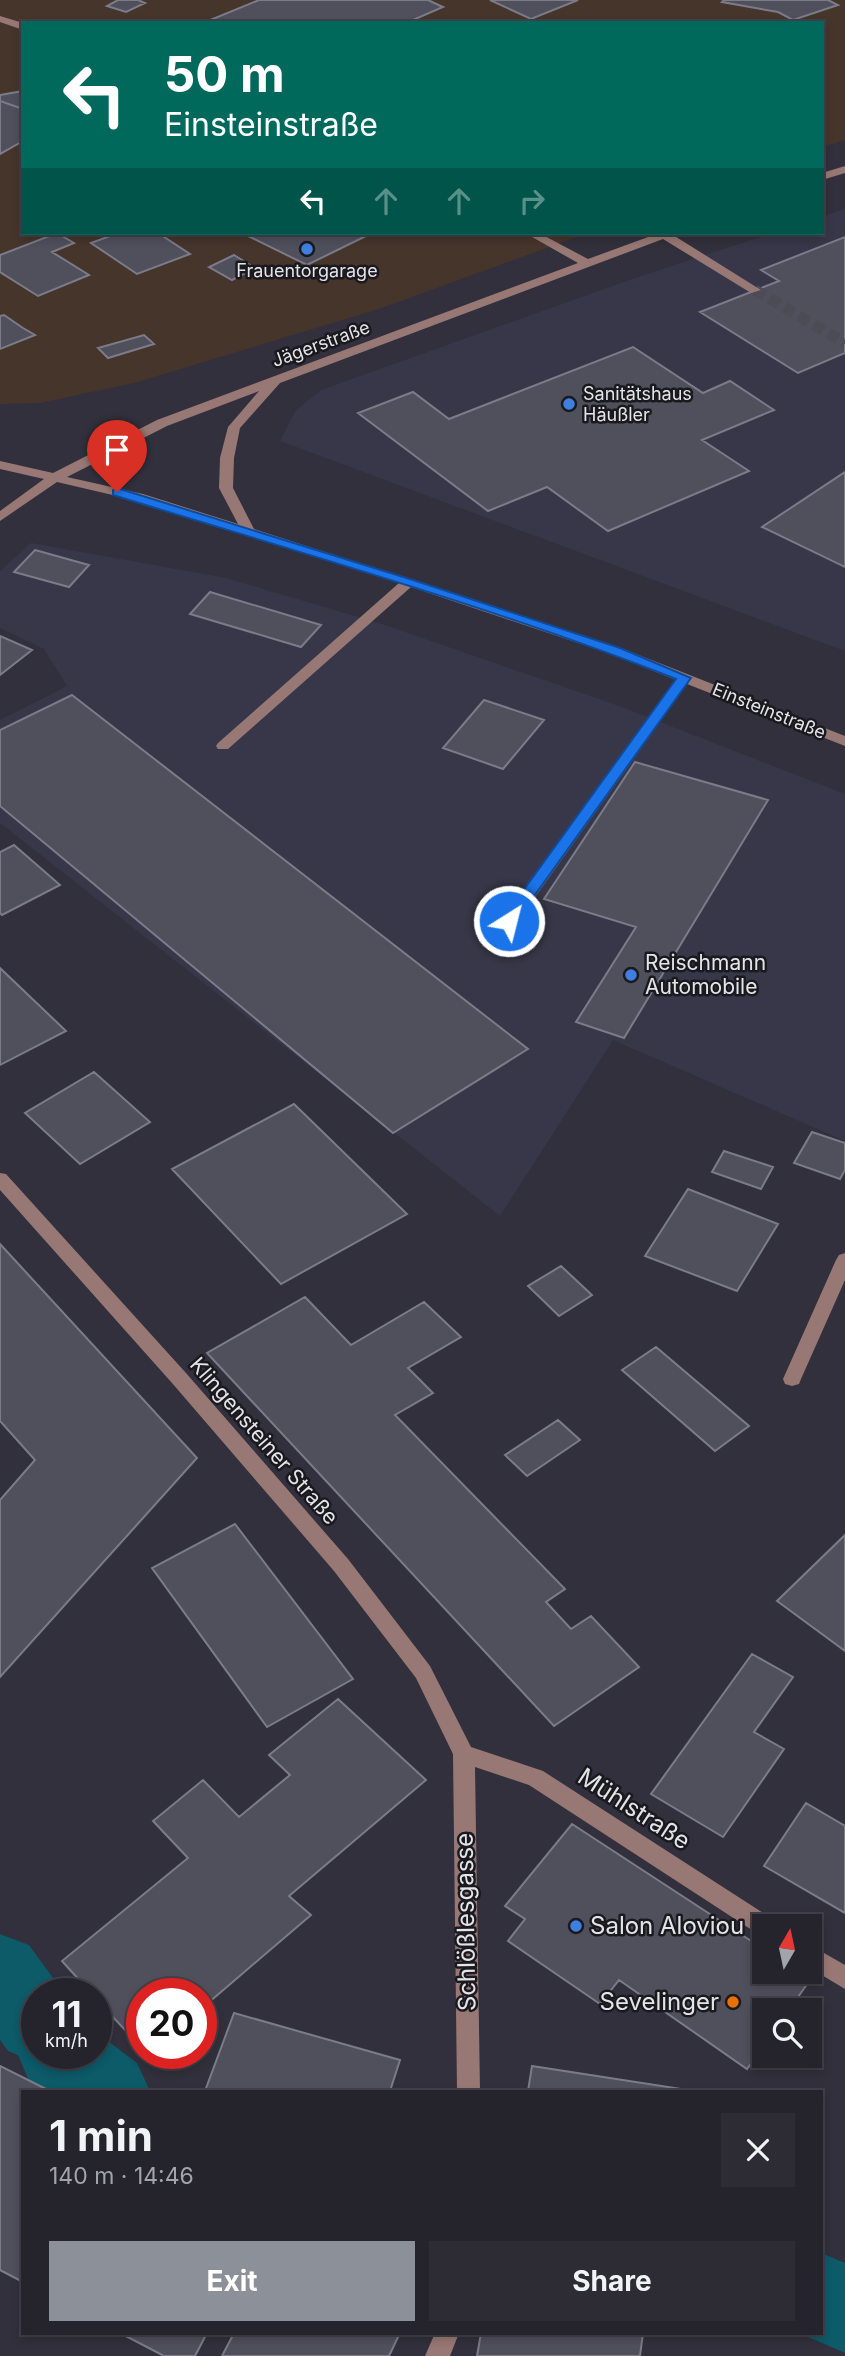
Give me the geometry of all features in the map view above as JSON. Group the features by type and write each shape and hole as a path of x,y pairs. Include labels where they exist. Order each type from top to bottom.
{"street":[{"path":"0,19 21,26"},
{"path":"824,176 845,169"},
{"path":"535,235 586,263"},
{"name":"Jägerstraße","path":"0,517 54,478 162,423 663,235"},
{"path":"668,235 755,290"},
{"path":"248,531 226,488 227,458 234,427 278,379"},
{"name":"Einsteinstraße","path":"0,465 138,497 409,582 616,651 845,741"},
{"path":"223,746 409,582"},
{"path":"509,921 684,678"},
{"name":"Klingensteiner Straße","path":"0,1179 179,1378 341,1565 424,1672 464,1754"},
{"path":"792,1379 845,1260"},
{"name":"Mühlstraße","path":"464,1754 536,1778 752,1918"},
{"name":"Schlößlesgasse","path":"464,1754 468,2090"},
{"path":"822,1963 845,1978"},
{"path":"437,2356 446,2335"}],"shaded area":[{"path":"0,0 845,0 845,140 824,147 824,21 21,21 21,235 582,235 379,309 134,383 40,403 0,404"},
{"path":"845,209 845,651 280,441 296,410 321,390 635,278 766,235 824,235 824,216"},
{"path":"31,543 226,578 382,624 622,707 845,794 845,1141 613,1040 500,1216 0,823 0,720 67,686 44,649 0,628 0,571"}],"building":[{"path":"118,0 138,0 145,3 126,12 107,6"},
{"path":"259,0 428,0 443,7 411,21 208,21"},
{"path":"490,0 578,0 531,19"},
{"path":"828,0 838,5 793,20 778,12 722,2"},
{"path":"21,91 21,108 0,101 0,95"},
{"path":"0,101 21,108 21,142 0,154"},
{"path":"52,235 60,235 74,243 52,252 89,275 38,296 0,272 0,255"},
{"path":"113,235 161,235 190,254 137,274 91,243"},
{"name":"Frauentorgarage","path":"246,235 368,235 307,265"},
{"path":"845,237 845,353 798,373 700,312 779,281 761,270"},
{"path":"234,255 255,268 232,280 209,267"},
{"path":"4,315 35,335 0,349 0,316"},
{"path":"144,335 154,344 108,358 98,348"},
{"path":"633,347 703,393 730,381 774,410 702,440 749,471 608,531 547,487 488,511 358,413 413,392 449,419"},
{"path":"845,472 845,567 762,527"},
{"path":"35,550 89,565 69,587 14,572"},
{"path":"210,592 321,625 301,647 190,614"},
{"path":"0,636 32,650 0,675"},
{"path":"72,695 528,1049 393,1133 0,806 0,730"},
{"path":"484,700 544,720 503,769 443,748"},
{"path":"635,762 768,800 624,1038 576,1022 636,927 544,899"},
{"path":"14,845 60,885 2,915 0,852"},
{"path":"0,968 66,1031 0,1065"},
{"path":"94,1072 150,1122 80,1164 25,1113"},
{"path":"294,1104 407,1214 281,1284 172,1169"},
{"path":"812,1132 845,1143 845,1170 840,1179 794,1163"},
{"path":"724,1151 773,1167 761,1189 712,1172"},
{"path":"688,1189 778,1224 737,1291 645,1256"},
{"path":"0,1244 197,1458 0,1677 0,1500 35,1460 0,1421"},
{"path":"561,1266 592,1295 559,1316 528,1286"},
{"path":"305,1297 351,1345 424,1302 461,1337 408,1368 433,1393 395,1415 565,1589 546,1602 571,1629 591,1616 639,1667 554,1726 207,1353"},
{"path":"656,1347 749,1426 715,1451 622,1370"},
{"path":"558,1420 580,1440 527,1476 505,1455"},
{"path":"235,1524 353,1679 267,1727 152,1568"},
{"path":"845,1535 845,1651 777,1601"},
{"path":"752,1654 793,1677 754,1732 784,1749 723,1837 651,1794"},
{"path":"338,1699 426,1780 289,1896 311,1915 217,1995 217,1978 126,1978 126,2031 112,2016 112,1978 77,1978 62,1961 188,1858 153,1821 203,1780 239,1817 290,1775 269,1755"},
{"path":"806,1803 845,1826 845,1913 764,1866"},
{"path":"572,1824 752,1942 752,1984 807,1984 797,1998 752,1998 752,2062 747,2069 619,1980 600,2004 508,1941 525,1919 505,1906"},
{"path":"234,2013 400,2060 390,2090 205,2090 213,2069 217,2069 217,2059"},
{"path":"0,2066 48,2090 21,2090 21,2281 0,2270"},
{"path":"532,2066 688,2090 528,2090"},
{"path":"124,2335 206,2335 195,2356 164,2356"},
{"path":"233,2335 399,2335 389,2356 222,2356"},
{"path":"481,2335 643,2335 640,2356 477,2356"}],"waterway":[{"path":"0,1972 21,2002"},
{"path":"79,2069 107,2090"},
{"path":"823,2298 845,2309"}],"tunnel":[{"path":"755,290 845,343"}],"place":[{"name":"Frauentorgarage","path":"307,249"},
{"name":"Sanitätshaus Häußler","path":"569,404"},
{"name":"Reischmann Automobile","path":"631,975"},
{"name":"Salon Aloviou","path":"576,1926"},
{"name":"Sevelinger","path":"733,2002"}],"route":[{"path":"117,492 409,582 616,651 684,678 509,921"}]}
